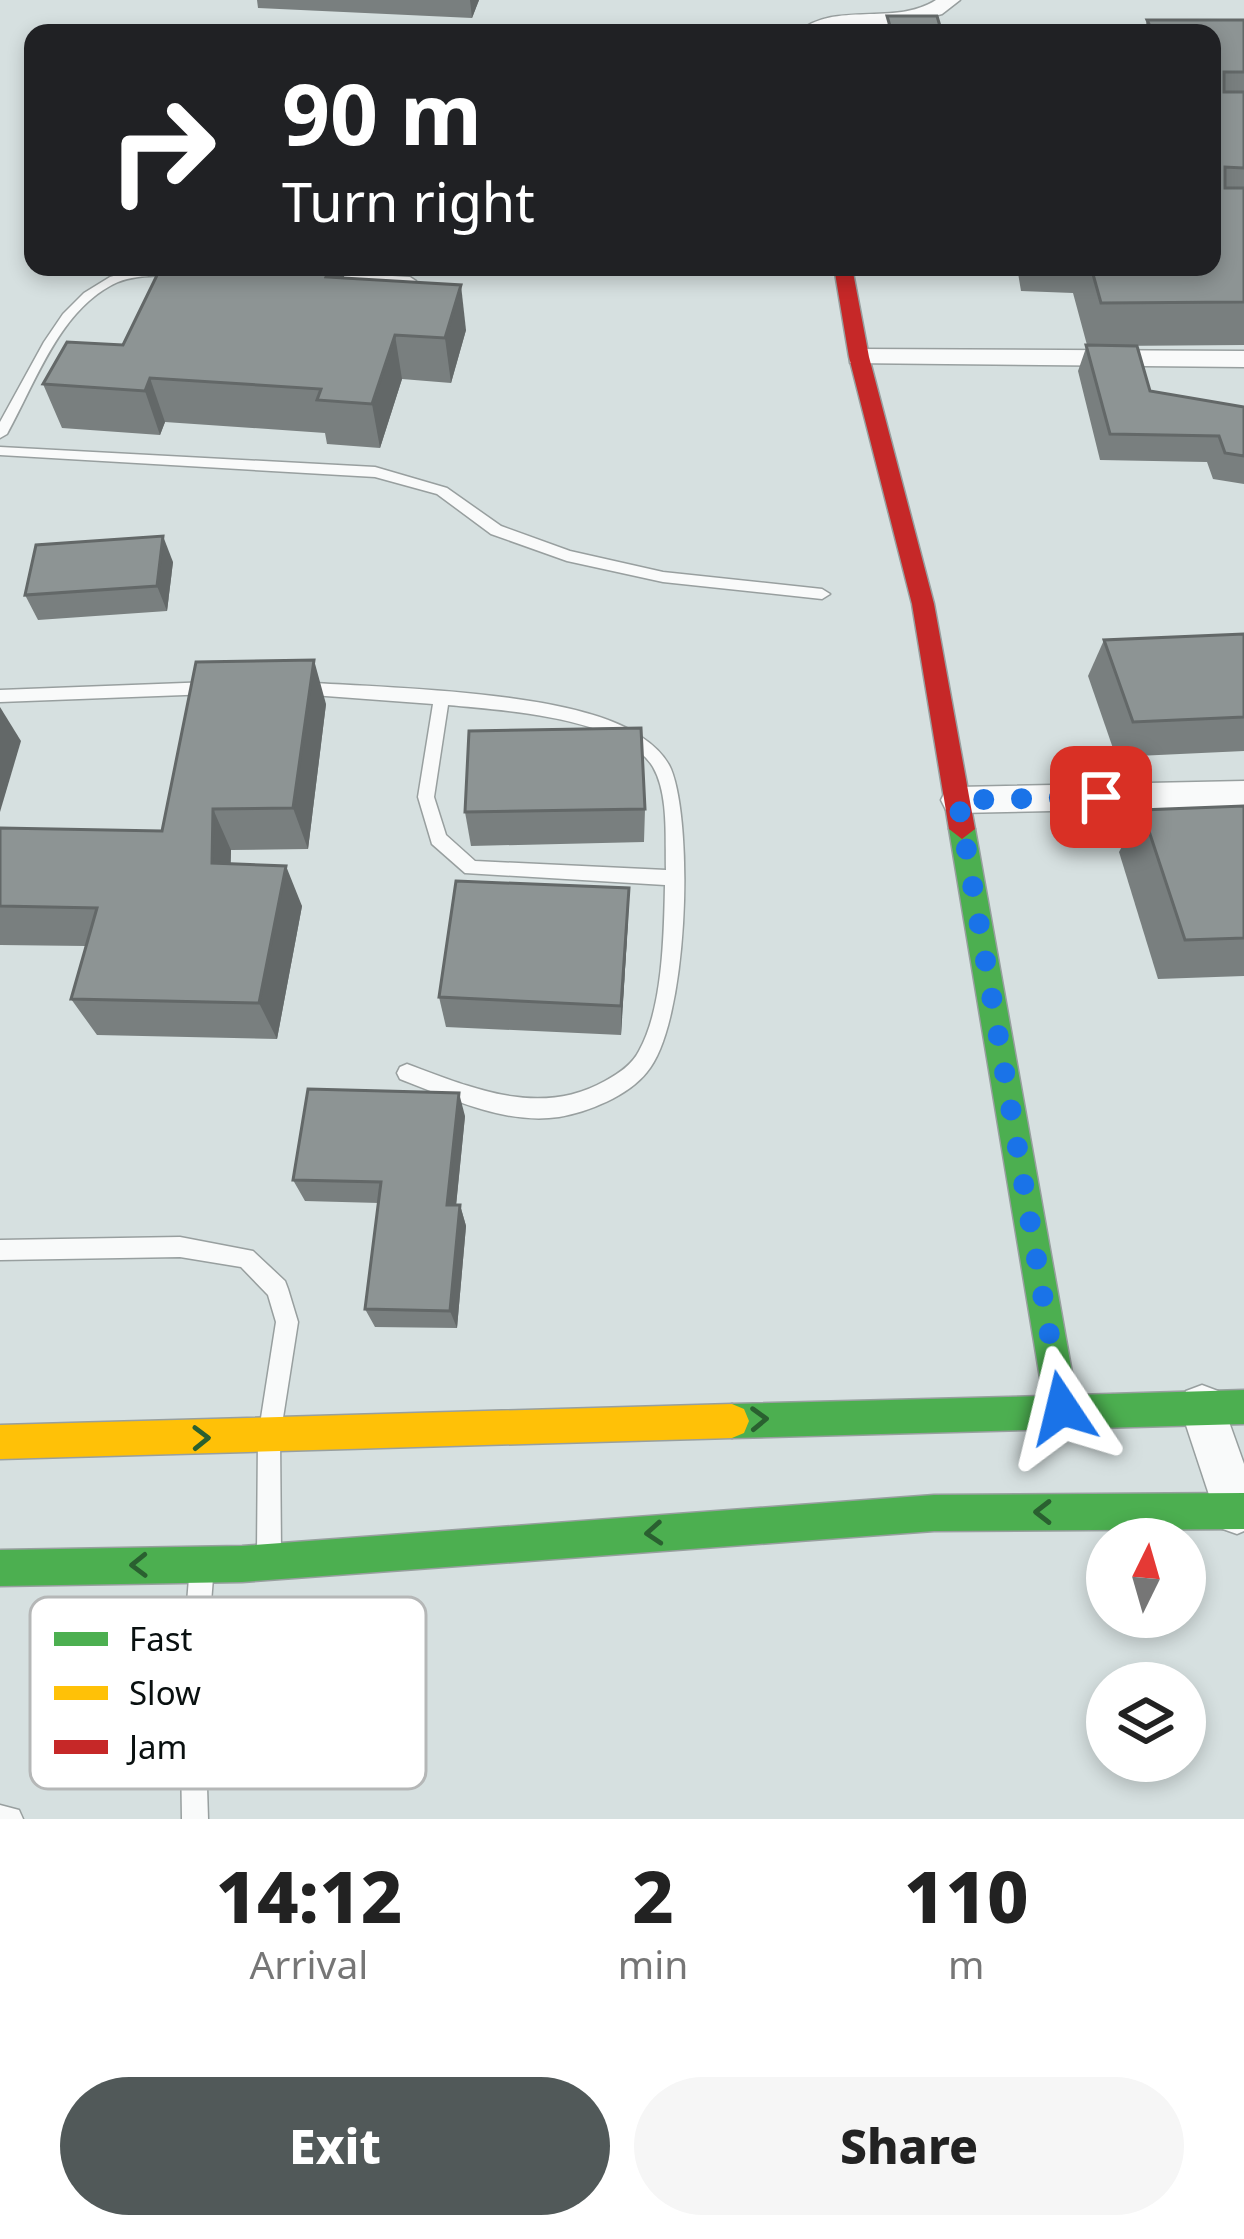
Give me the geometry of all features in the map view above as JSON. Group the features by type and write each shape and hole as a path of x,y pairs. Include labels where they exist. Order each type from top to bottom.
{"street":[{"path":"813,24 841,11 918,10 950,0"},
{"path":"845,276 859,357 923,604 1062,1408"},
{"path":"859,357 1244,359"},
{"path":"958,800 1244,794"},
{"path":"0,1442 269,1437 1062,1408 1223,1407 1240,1511 934,1513 269,1562 0,1568"}],"lane":[{"path":"0,434 77,302 104,280 122,276"},
{"path":"317,276 410,281"},
{"path":"0,451 375,472 442,491 496,530 567,556 663,577 822,594"},
{"path":"277,686 574,714 626,733 662,765 672,810 676,878 662,1029 643,1065 608,1089 557,1108 497,1105 407,1073"},
{"path":"0,696 235,687"},
{"path":"441,701 426,797 438,839 471,868 676,878"},
{"path":"0,1250 180,1246 246,1258 277,1289 287,1322 269,1437 269,1562"},
{"path":"199,1597 202,1564"},
{"path":"194,1789 195,1819"},
{"path":"0,1818 10,1819"}],"building":[{"path":"887,16 937,16 939,24 889,24"},
{"path":"1147,20 1244,20 1244,72 1224,72 1224,92 1244,92 1244,168 1225,167 1225,188 1244,188 1244,302 1101,303 1094,276 1221,276 1221,24 1149,24"},
{"path":"157,276 326,276 461,285 445,338 395,335 372,404 317,400 321,389 150,378 145,391 43,384 67,342 123,345"},
{"path":"1086,345 1137,346 1150,391 1244,407 1244,456 1225,453 1219,436 1110,434"},
{"path":"163,536 157,586 25,595 36,545"},
{"path":"1244,634 1244,717 1133,722 1104,640"},
{"path":"314,660 293,808 213,809 212,863 286,866 259,1003 71,999 97,908 0,906 0,828 162,831 196,662"},
{"path":"641,728 645,809 465,812 469,731"},
{"path":"1244,806 1244,938 1185,940 1142,810"},
{"path":"456,881 629,888 621,1006 439,997"},
{"path":"308,1089 459,1093 447,1205 460,1205 450,1311 365,1309 381,1182 293,1180"}],"traffic: fast":[{"path":"962,829 1062,1408"},
{"path":"732,1421 1244,1407"},
{"path":"0,1568 242,1564 934,1513 1244,1511"}],"traffic: slow":[{"path":"0,1442 732,1421"}],"traffic: jam":[{"path":"845,276 859,357 923,604 962,829"}],"route":[{"path":"1062,1408 958,800 1101,797"}]}
